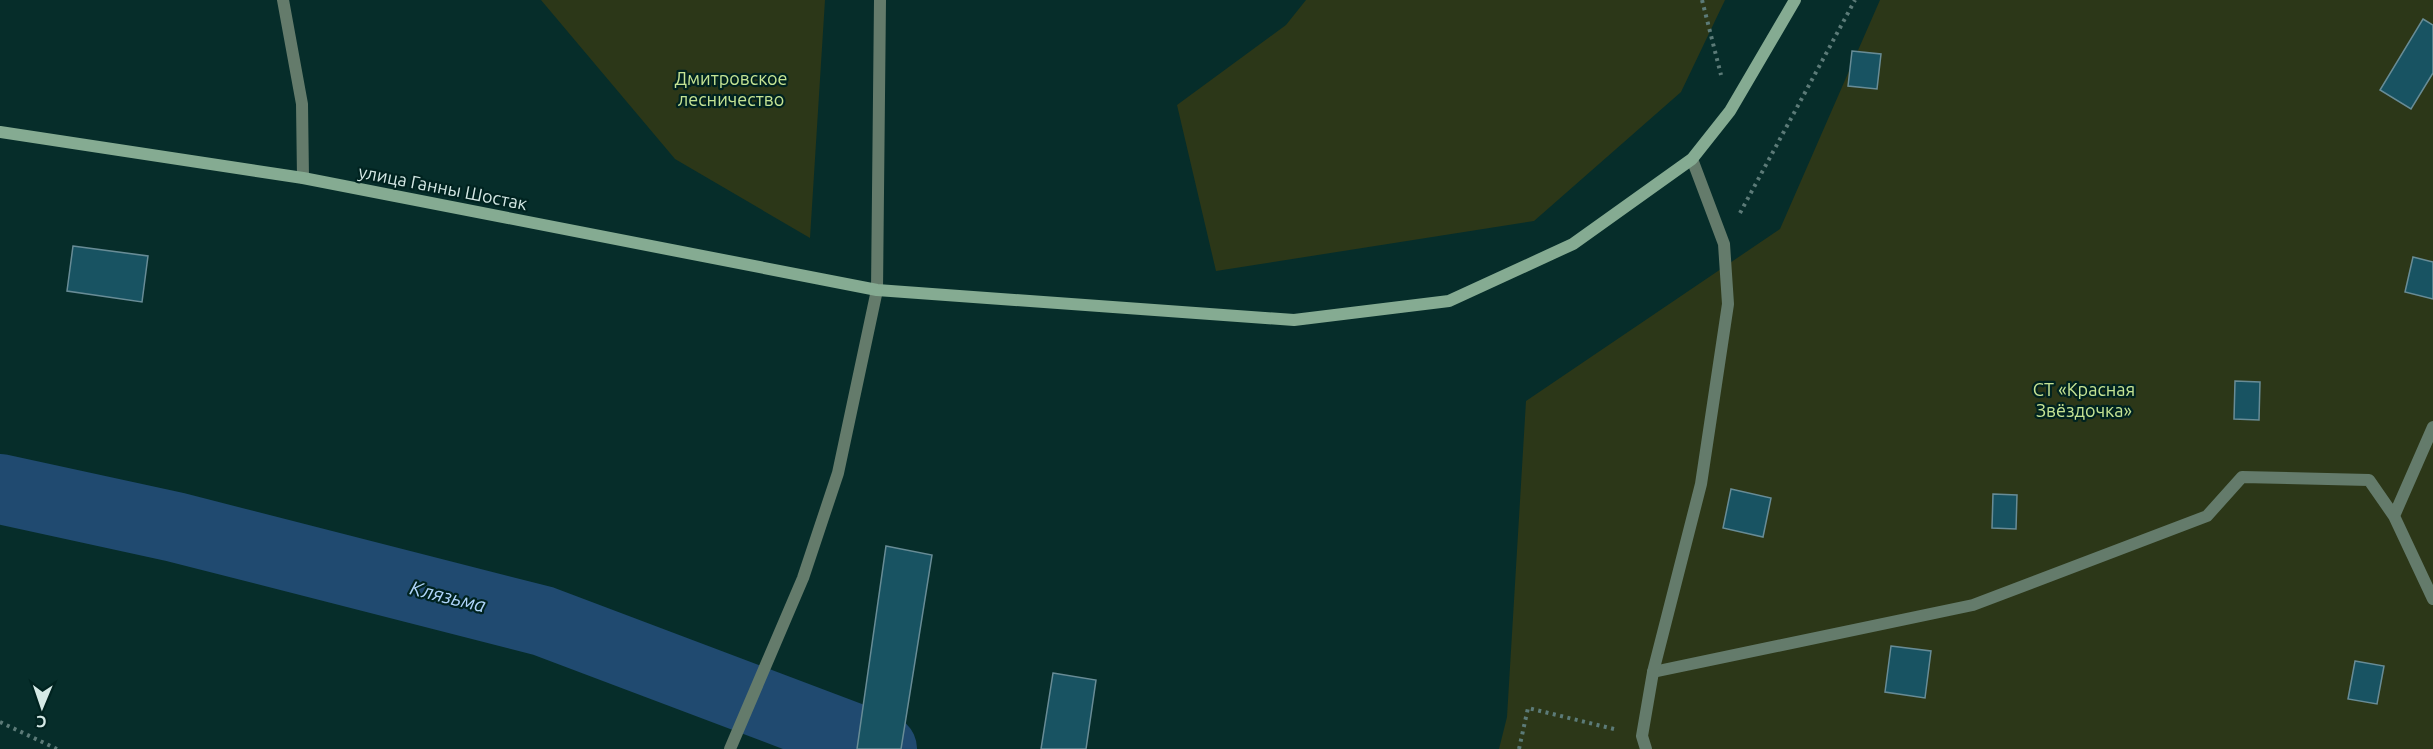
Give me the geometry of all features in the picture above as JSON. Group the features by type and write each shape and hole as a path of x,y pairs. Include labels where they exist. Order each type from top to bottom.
{"main road":[{"name":"улица Ганны Шостак","path":"0,132 303,178 877,290 1294,320 1449,301 1573,244 1692,159 1730,111 1795,0"}],"street":[{"path":"283,0 302,104 303,178"},
{"path":"730,749 803,578 838,473 877,290 880,0"},
{"path":"1646,749 1642,736 1653,672 1701,484 1728,304 1724,244 1692,159"},
{"path":"2394,516 2433,427"},
{"path":"1653,672 1973,605 2207,516 2242,477 2369,480 2394,516 2433,599"}],"path":[{"path":"1702,0 1730,111"},
{"path":"1724,244 1855,0"},
{"path":"1519,749 1528,708 1642,736"},
{"path":"0,722 57,749"}],"green space":[{"name":"Дмитровское лесничество","path":"541,0 825,0 810,238 675,159"},
{"path":"1306,0 1725,0 1681,92 1534,221 1216,271 1177,105 1286,25"},
{"name":"СТ «Красная Звёздочка»","path":"1880,0 2433,0 2433,749 1499,749 1507,717 1526,401 1780,229"}],"building":[{"path":"2423,19 2433,25 2433,73 2411,109 2380,90"},
{"path":"1852,51 1881,54 1877,89 1848,86"},
{"path":"73,246 148,256 142,302 67,291"},
{"path":"2413,257 2433,262 2433,299 2405,292"},
{"path":"2235,381 2260,382 2259,420 2234,419"},
{"path":"1731,489 1771,498 1763,537 1723,528"},
{"path":"1993,494 2017,495 2016,529 1992,528"},
{"path":"886,546 932,555 901,749 857,749"},
{"path":"1891,646 1931,651 1925,698 1885,692"},
{"path":"2355,661 2384,666 2377,704 2348,699"},
{"path":"1053,673 1096,680 1086,749 1041,749"}],"waterway":[{"name":"Клязьма","path":"0,489 175,527 543,621 882,749"}]}
